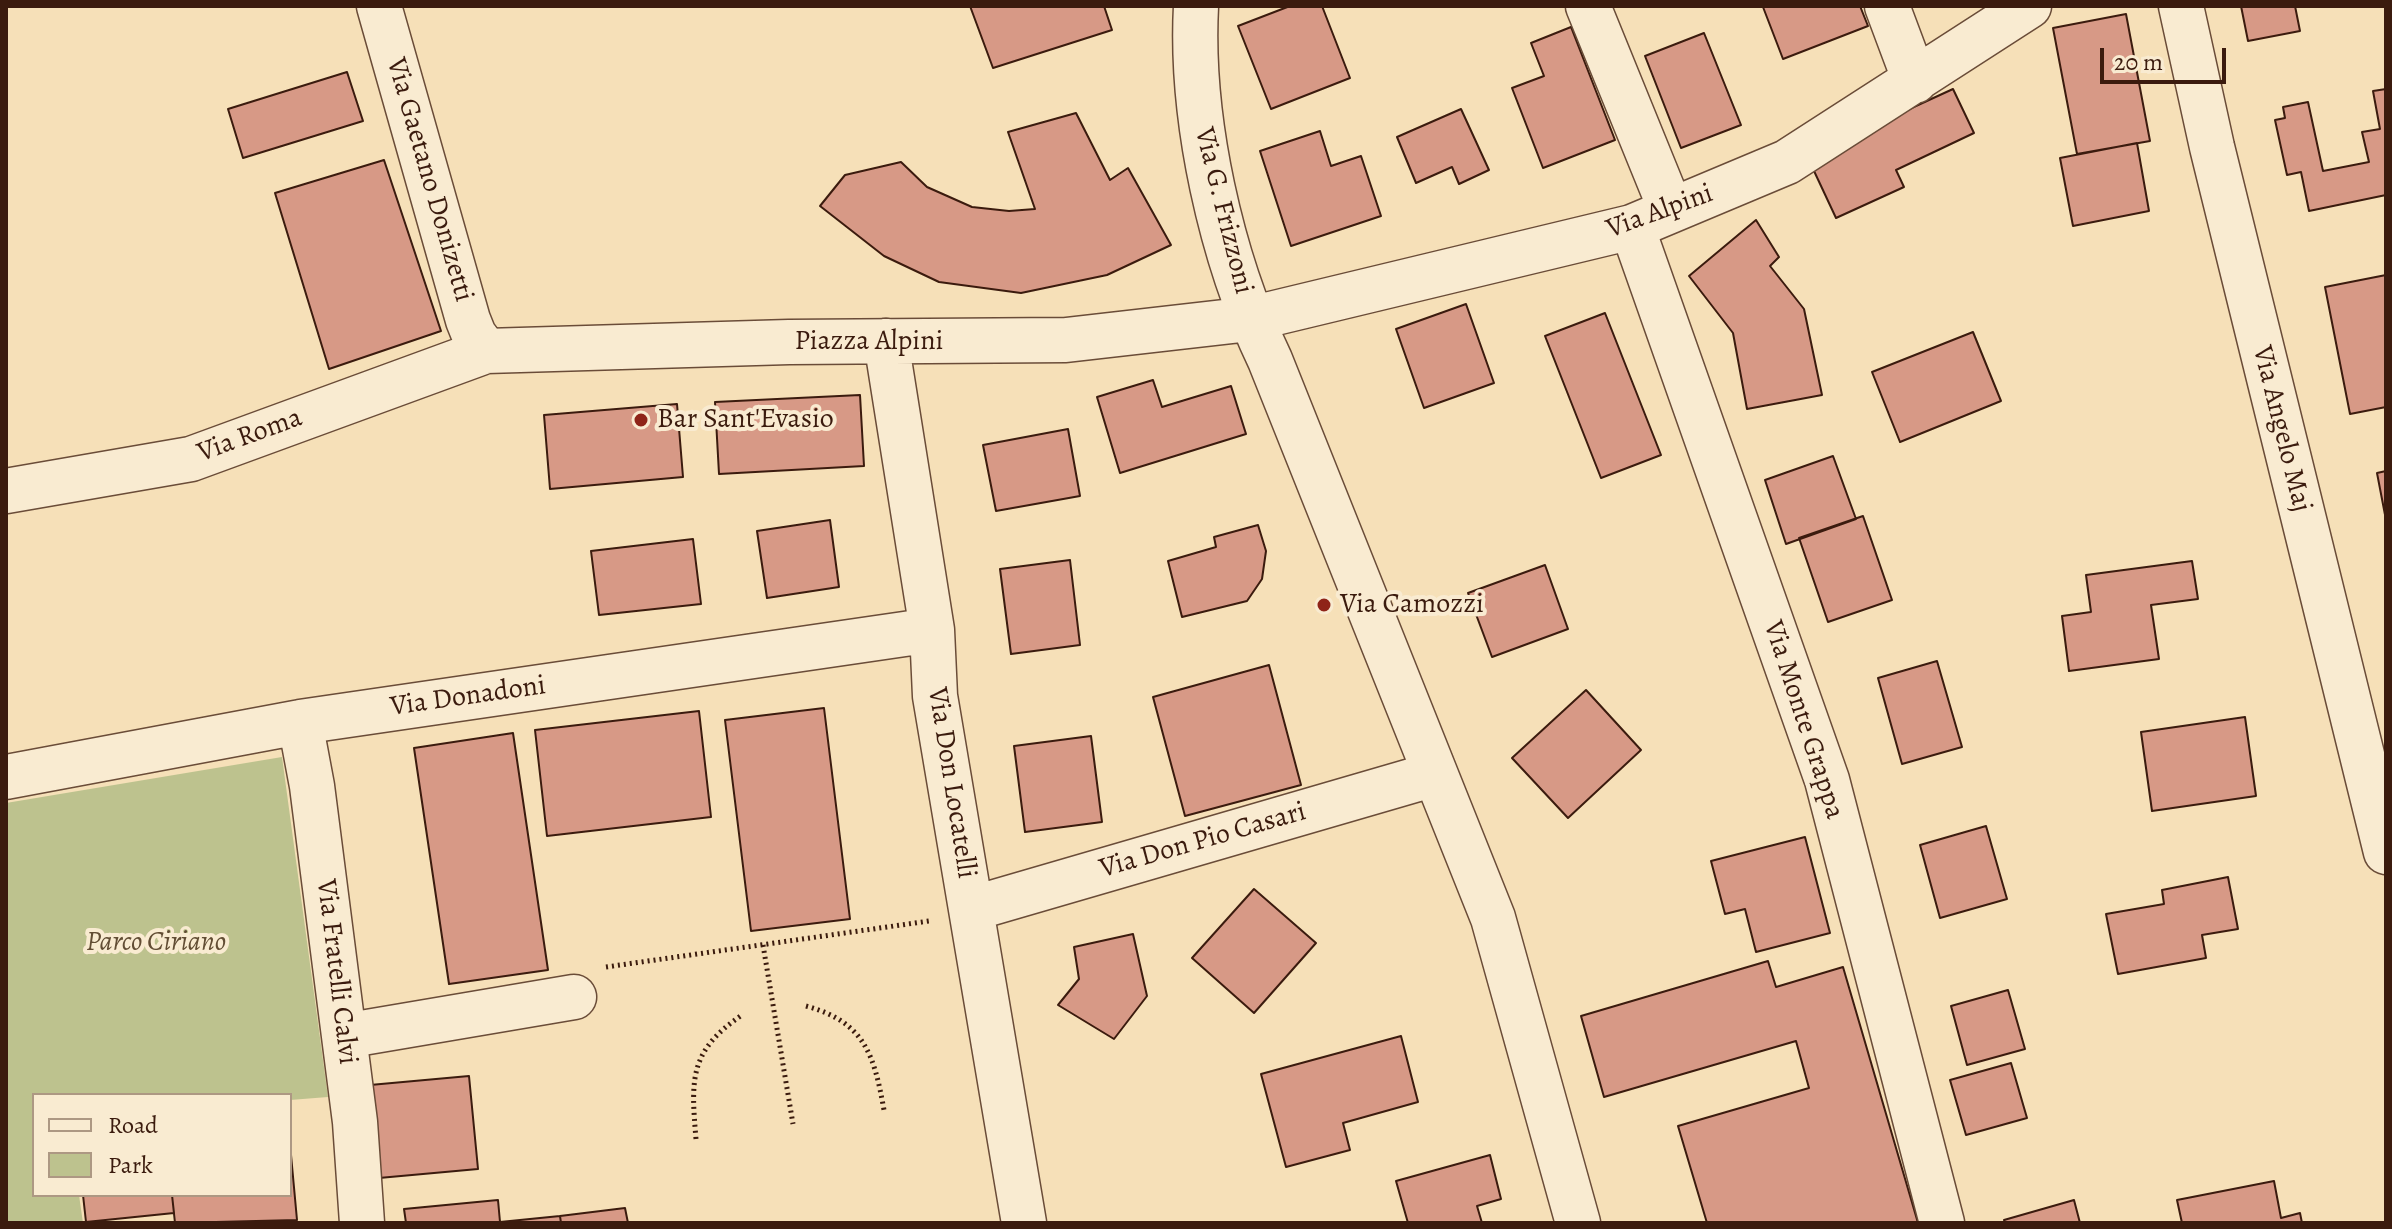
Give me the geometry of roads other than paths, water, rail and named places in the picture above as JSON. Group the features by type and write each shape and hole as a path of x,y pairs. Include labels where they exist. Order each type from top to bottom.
{"street":[{"name":"Via Gaetano Donizetti","path":"379,6 468,320 486,351"},
{"name":"Via G. Frizzoni","path":"1196,6 1194,40 1202,129 1215,198 1250,319"},
{"path":"1588,6 1671,210"},
{"path":"1887,6 1915,81"},
{"name":"Via Alpini","path":"1250,319 1632,227 1787,162 2029,6"},
{"name":"Via Angelo Maj","path":"2181,6 2212,147 2386,852"},
{"name":"Via Monte Grappa","path":"1632,227 1827,780 1942,1223"},
{"name":"Piazza Alpini","path":"486,351 886,341 1066,340 1250,319"},
{"path":"1250,319 1270,360 1493,918 1578,1223"},
{"name":"Via Don Locatelli","path":"886,341 932,630 935,696 1024,1223"},
{"name":"Via Roma","path":"6,491 191,459 486,351"},
{"name":"Via Donadoni","path":"6,777 300,722 932,630"},
{"name":"Via Fratelli Calvi","path":"300,722 312,786 355,1122 362,1223"},
{"name":"Via Don Pio Casari","path":"972,912 1435,774"},
{"path":"344,1036 574,997"}],"place":[{"name":"Bar Sant'Evasio","path":"641,420"},
{"name":"Via Camozzi","path":"1324,605"}],"park label":[{"name":"Parco Ciriano","path":"156,943"}]}
